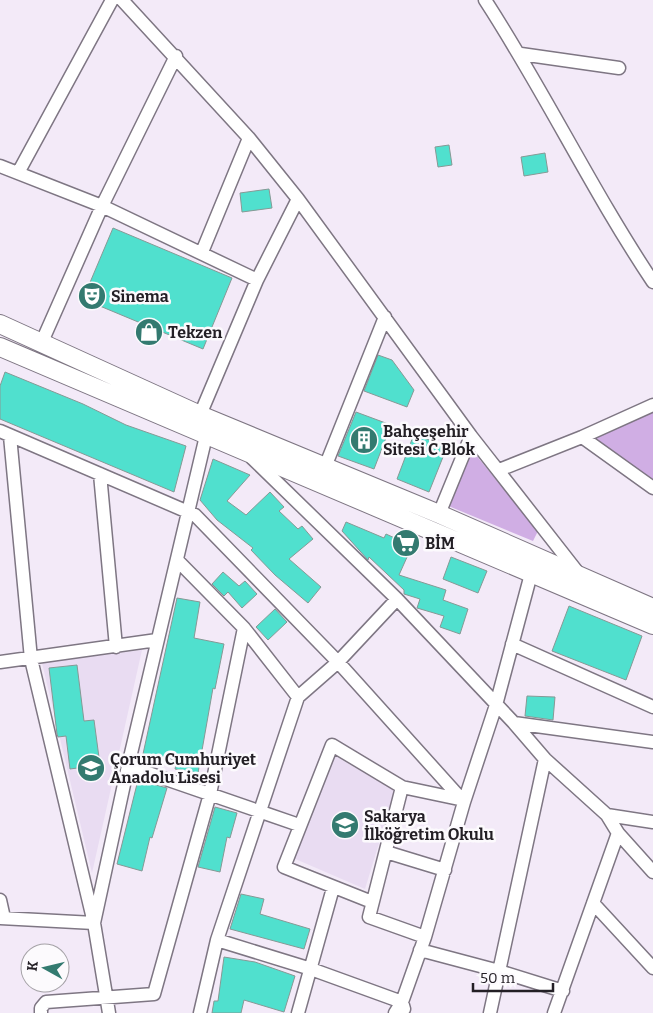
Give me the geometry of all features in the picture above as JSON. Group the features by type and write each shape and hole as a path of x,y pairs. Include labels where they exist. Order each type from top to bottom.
{"main road":[{"path":"0,324 203,425 247,452 653,625"},
{"path":"0,347 203,425 325,467 653,608"}],"street":[{"path":"18,173 112,0"},
{"path":"122,0 176,56 249,138 298,199 471,436 582,578"},
{"path":"485,0 521,54 617,228 653,282"},
{"path":"521,54 619,68"},
{"path":"41,344 102,206 176,56"},
{"path":"202,252 249,138"},
{"path":"0,166 102,206 202,252 257,280"},
{"path":"94,923 157,640 178,561 203,425 257,280 298,199"},
{"path":"325,467 385,318"},
{"path":"499,470 582,437 653,405"},
{"path":"109,1013 94,923 31,659 5,433 195,515 338,662 461,800"},
{"path":"438,514 471,436"},
{"path":"582,437 653,488"},
{"path":"247,452 396,599 514,723 545,759 607,815 618,833 653,872"},
{"path":"100,474 116,646"},
{"path":"178,561 244,628 298,697"},
{"path":"217,940 311,969 401,1009 445,870 461,800 496,705 531,574"},
{"path":"200,1013 217,940 298,697 338,662 396,599"},
{"path":"41,1013 41,1008 46,1002 154,994 210,794 244,628"},
{"path":"0,662 157,640"},
{"path":"512,644 653,707"},
{"path":"514,723 653,742"},
{"path":"372,902 284,867 332,745 402,787 461,800"},
{"path":"490,1013 545,759"},
{"path":"128,766 299,825"},
{"path":"402,787 369,917 425,937"},
{"path":"607,815 653,822"},
{"path":"554,1013 618,833"},
{"path":"386,852 445,870"},
{"path":"298,1013 333,888"},
{"path":"0,900 2,918 94,923"},
{"path":"593,903 653,968"},
{"path":"420,950 498,970 563,992"}],"shaded area":[{"path":"653,410 653,482 593,437"},
{"path":"471,449 538,531 533,541 446,505"},
{"name":"Çorum Cumhuriyet Anadolu Lisesi","path":"142,650 92,873 42,663"},
{"name":"Sakarya İlköğretim Okulu","path":"330,753 395,791 365,889 293,858"}],"building":[{"path":"449,145 452,165 438,167 435,147"},
{"path":"545,153 548,172 524,176 521,157"},
{"path":"269,189 272,208 242,212 240,193"},
{"path":"113,228 232,278 203,349 83,299"},
{"path":"378,355 392,360 414,390 407,407 364,391"},
{"path":"5,372 83,404 126,425 186,446 174,492 0,419 0,386"},
{"name":"Bahçeşehir Sitesi C Blok","path":"356,412 391,425 374,469 338,456"},
{"path":"414,434 447,447 429,492 397,479"},
{"path":"213,459 250,475 227,501 246,515 270,492 284,507 279,511 298,529 302,526 313,539 289,559 321,587 308,603 275,575 251,550 253,548 217,520 200,500"},
{"path":"346,522 384,538 386,534 412,546 399,575 446,590 443,600 468,609 460,634 440,627 444,616 417,608 420,599 404,594 404,590 369,557 368,560 342,531"},
{"path":"451,557 487,571 478,593 443,579"},
{"path":"223,572 239,586 245,581 257,594 242,608 228,592 224,596 212,584"},
{"path":"177,598 200,602 194,638 224,644 215,689 213,688 198,773 175,769 177,760 143,754"},
{"path":"569,606 642,636 626,680 552,651"},
{"path":"275,609 287,622 268,640 256,627"},
{"path":"77,665 84,721 94,720 100,765 70,769 66,736 58,737 57,734 49,668"},
{"path":"527,696 555,697 553,720 525,716"},
{"path":"138,780 167,788 152,838 150,837 142,871 117,864"},
{"path":"215,807 237,813 230,838 227,837 220,872 198,867"},
{"path":"241,894 264,899 260,914 310,929 304,949 230,929"},
{"path":"224,957 255,962 295,976 284,1012 244,1000 241,1013 212,1013 214,1001 218,1001"}],"place":[{"name":"Sinema","path":"92,296"},
{"name":"Tekzen","path":"149,332"},
{"name":"Bahçeşehir Sitesi C Blok","path":"364,440"},
{"name":"BİM","path":"406,543"},
{"name":"Çorum Cumhuriyet Anadolu Lisesi","path":"91,768"},
{"name":"Sakarya İlköğretim Okulu","path":"345,825"}]}
